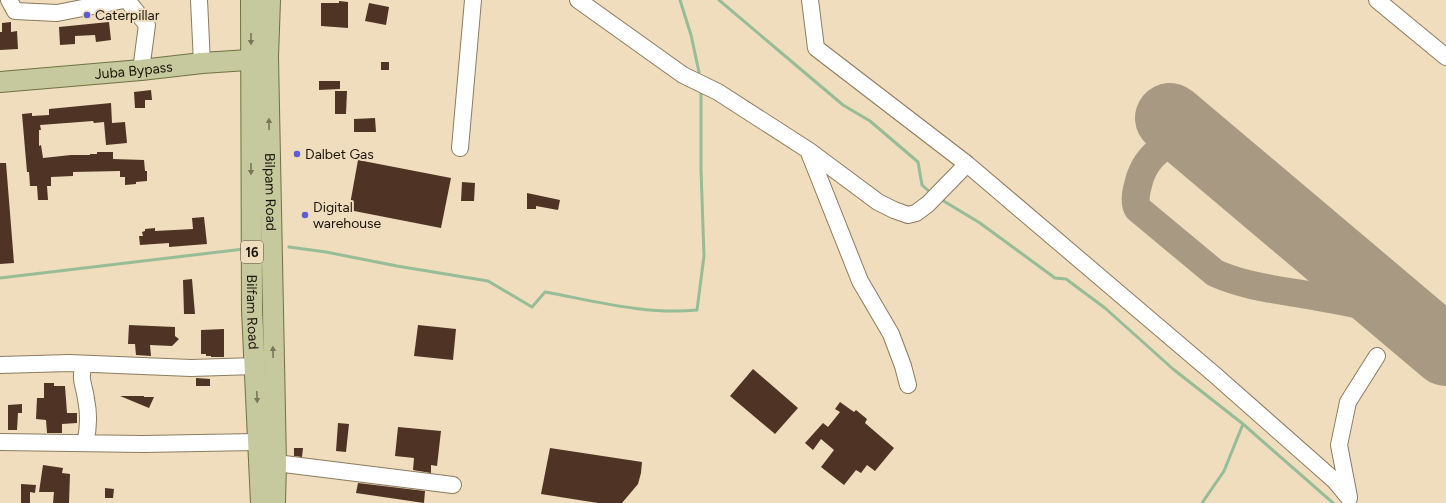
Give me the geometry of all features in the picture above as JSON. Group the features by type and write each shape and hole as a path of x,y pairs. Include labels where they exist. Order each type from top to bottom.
{"main road":[{"name":"Bilfam Road","path":"251,0 252,310 256,366 261,503"},
{"name":"Bilpam Road","path":"270,0 268,57 276,463 275,503"},
{"name":"Juba Bypass","path":"0,82 141,70 202,63 262,59 268,57"}],"street":[{"path":"9,0 15,11 57,13 124,0"},
{"path":"128,0 147,25 141,70"},
{"path":"199,0 202,63"},
{"path":"460,148 473,0"},
{"path":"578,0 683,75 718,92 808,150 878,202 908,215 916,213 928,204 967,164"},
{"path":"810,0 816,48 967,164 1215,375 1335,481 1349,500"},
{"path":"1377,0 1446,57"},
{"path":"808,150 860,281 891,334 903,366 908,385"},
{"path":"1349,500 1339,444 1348,402 1377,356"},
{"path":"84,364 81,379 86,396 89,429 85,443"},
{"path":"0,365 84,364 191,368 256,366"},
{"path":"0,442 168,444 258,442"},
{"path":"276,463 453,485"}],"building":[{"path":"339,1 348,2 348,28 321,26 321,3 339,3"},
{"path":"369,3 389,7 386,25 365,21"},
{"path":"11,22 11,32 17,31 18,49 0,50 0,32 2,32 2,23"},
{"path":"109,22 111,40 96,42 95,35 75,36 75,44 60,45 59,27"},
{"path":"381,62 389,62 389,70 381,70"},
{"path":"319,81 340,81 340,89 319,90"},
{"path":"151,90 152,100 145,100 145,108 135,108 134,92"},
{"path":"335,91 347,91 346,114 335,114"},
{"path":"111,103 112,123 125,122 127,143 106,145 104,122 94,123 93,121 40,125 41,130 39,130 39,146 41,145 43,158 71,155 90,155 97,154 97,152 113,152 113,159 144,160 145,171 147,171 147,181 125,185 125,177 120,177 120,171 73,172 73,176 51,177 51,186 47,186 48,200 38,200 37,186 30,186 29,172 27,172 22,114 32,113 32,116 49,115 49,109"},
{"path":"375,118 376,132 354,132 354,119"},
{"path":"358,160 451,178 441,228 349,210"},
{"path":"0,163 6,163 14,263 0,264"},
{"path":"462,182 475,183 474,201 461,201"},
{"path":"527,193 560,200 558,210 536,206 536,209 527,209"},
{"path":"204,217 207,244 169,247 169,243 140,245 139,236 143,236 142,232 145,231 145,229 155,228 155,231 193,229 192,218"},
{"path":"192,279 195,314 184,314 183,280"},
{"path":"129,325 175,327 175,336 179,339 172,346 150,345 151,356 136,355 135,344 128,344"},
{"path":"418,325 456,329 453,360 414,356"},
{"path":"224,329 224,357 211,357 206,356 206,354 201,354 201,330"},
{"path":"753,369 798,408 775,434 730,396"},
{"path":"196,378 210,379 210,386 196,386"},
{"path":"44,383 54,383 54,386 65,386 67,413 77,413 77,423 62,424 62,433 47,433 46,420 36,419 37,398 44,398"},
{"path":"120,396 144,396 154,397 149,408"},
{"path":"840,402 854,412 856,410 867,419 865,423 894,448 875,471 867,465 861,473 856,470 844,485 821,467 834,450 821,439 813,450 805,443 823,423 828,427 840,412 835,409"},
{"path":"22,404 22,413 18,413 17,430 8,430 8,405"},
{"path":"338,423 349,424 346,452 336,451"},
{"path":"398,427 441,431 437,466 431,465 431,473 413,470 414,458 395,456"},
{"path":"294,448 303,448 302,457 294,456"},
{"path":"550,448 642,462 638,484 622,503 598,503 541,494"},
{"path":"43,465 63,468 62,473 70,474 69,503 53,503 54,492 39,492"},
{"path":"358,483 425,491 424,503 356,493"},
{"path":"21,484 36,485 35,493 30,492 30,503 21,503"},
{"path":"105,488 114,489 113,498 105,498"}],"waterway":[{"path":"680,0 691,35 699,72"},
{"path":"719,0 843,105 870,121 918,162 922,185 931,193"},
{"path":"289,247 326,252 397,266 488,281 532,307 545,292 640,309 659,311 697,310 704,256 701,169 701,92"},
{"path":"942,200 980,223 1055,278 1066,279 1105,308 1173,369 1243,424 1333,503"},
{"path":"0,278 244,249"},
{"path":"1202,503 1224,471 1243,424"}],"taxiway":[{"path":"1265,199 1253,168 1246,157 1239,150 1234,146 1217,139 1205,136 1189,135 1164,147 1147,163 1140,177 1136,201 1138,209 1215,273 1251,285 1403,314"}],"runway":[{"path":"1170,118 1446,351"}],"place":[{"name":"Caterpillar","path":"87,15"},
{"name":"Dalbet Gas","path":"297,154"},
{"name":"Digital warehouse","path":"305,215"}]}
